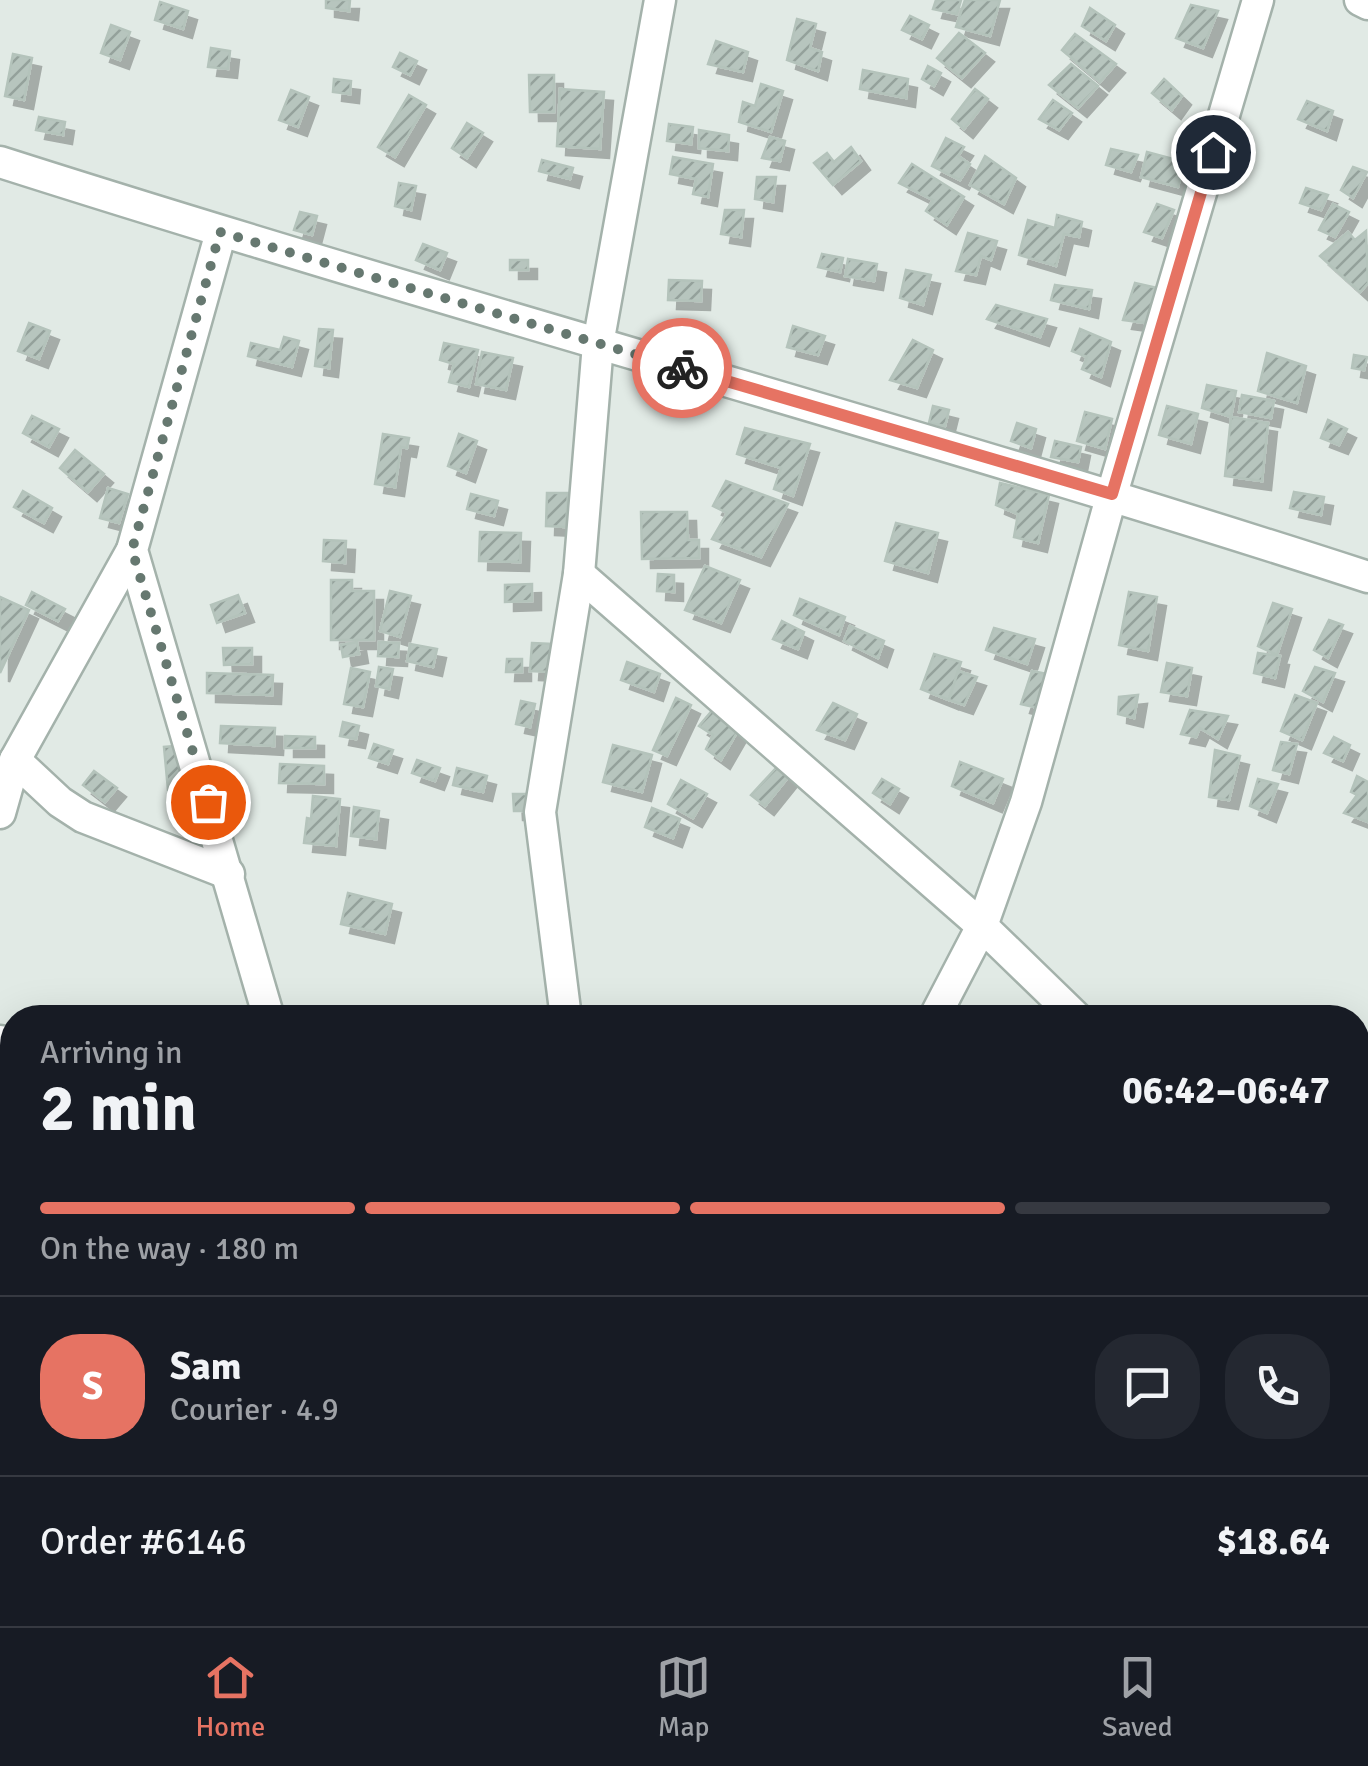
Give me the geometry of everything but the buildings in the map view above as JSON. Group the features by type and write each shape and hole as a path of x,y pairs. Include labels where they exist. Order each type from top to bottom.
{"street":[{"path":"564,1005 540,812 579,574 598,344 660,0"},
{"path":"941,1005 982,926 1026,802 1258,0"},
{"path":"1360,0 1368,4"},
{"path":"0,162 220,232 1112,494 1368,577"},
{"path":"0,813 16,760 132,550 220,232"},
{"path":"132,550 265,1005"},
{"path":"579,574 982,926 1064,1005"},
{"path":"16,760 60,802 83,817 229,874"}],"way so far":[{"path":"208,802 132,550 220,232 682,368"}],"route":[{"path":"682,368 1112,494 1213,152"}]}
